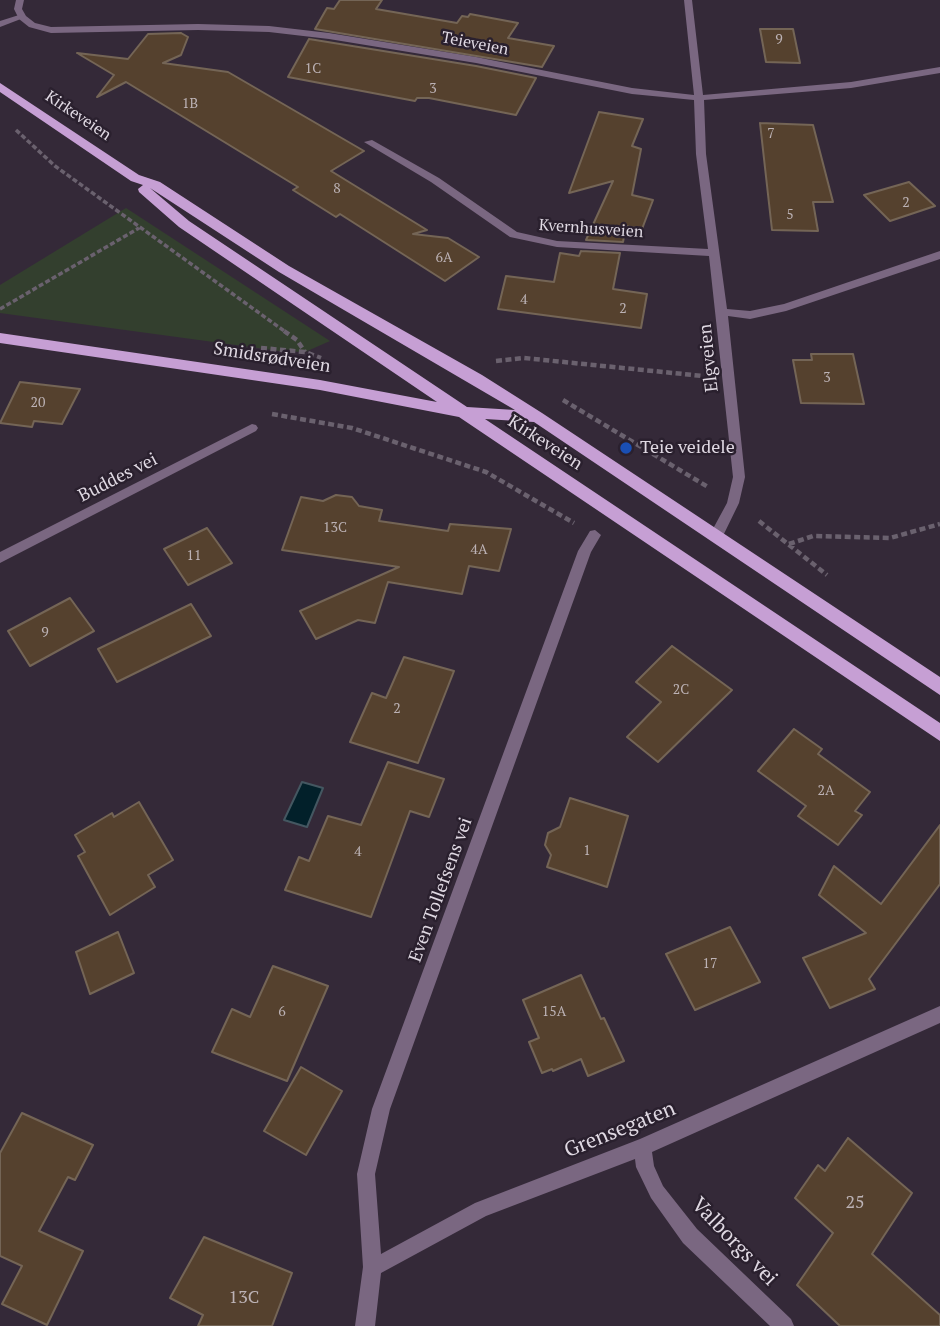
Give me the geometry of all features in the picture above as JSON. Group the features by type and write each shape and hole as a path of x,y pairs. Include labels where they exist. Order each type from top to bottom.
{"main road":[{"name":"Kirkeveien","path":"0,86 135,178 155,186 284,269 477,379 537,417 940,687"},
{"name":"Kirkeveien","path":"135,178 184,224 940,733"},
{"name":"Smidsrødveien","path":"0,338 247,374 461,412 537,417"}],"street":[{"path":"0,24 22,17 18,9 19,0"},
{"path":"688,0 699,98 701,155 722,312"},
{"name":"Teieveien","path":"22,17 32,25 51,30 198,27 269,29 329,36 476,60 632,91 699,98 851,85 940,70"},
{"name":"Kvernhusveien","path":"369,142 435,180 514,235 557,244 714,253"},
{"name":"Elgveien","path":"715,538 733,503 739,477 722,312 750,314 786,307 940,255"},
{"name":"Buddes vei","path":"0,558 252,428"},
{"name":"Even Tollefsens vei","path":"372,1267 366,1174 381,1109 585,551 595,535"},
{"name":"Grensegaten","path":"372,1267 481,1209 643,1147 940,1014"},
{"name":"Valborgs vei","path":"643,1147 645,1167 657,1192 690,1236 784,1326"},
{"path":"365,1326 372,1267"}],"path":[{"path":"12,125 55,166 288,334 305,352"},
{"path":"0,309 139,229"},
{"path":"495,361 524,358 694,376 729,377"},
{"path":"247,374 246,384 255,406 263,410 305,421 352,428 486,472 595,535"},
{"path":"789,544 813,536 890,538 940,524"}],"green space":[{"path":"126,208 330,341 305,352 280,351 0,313 0,285"}],"water":[{"path":"302,782 323,788 307,827 284,820"}],"building":[{"path":"340,0 382,0 376,9 457,23 462,16 468,17 470,14 518,23 508,38 554,46 542,67 315,29 327,8 334,9"},
{"path":"760,29 793,29 800,63 766,62"},
{"path":"181,33 188,37 181,55 163,63 228,72 364,151 331,171 427,230 413,234 448,238 479,257 445,281 340,214 336,217 293,190 298,187 126,82 97,97 114,75 77,53 128,59 148,34"},
{"path":"309,39 536,78 516,115 429,98 417,98 415,101 288,77"},
{"path":"599,112 643,119 632,146 641,149 632,195 653,200 642,229 626,226 623,242 586,240 613,181 569,193"},
{"path":"760,123 813,125 833,202 813,202 818,231 772,230"},
{"path":"909,182 935,206 890,221 864,195"},
{"path":"581,251 620,253 613,289 647,294 641,328 498,309 506,276 554,282 560,253 579,256"},
{"path":"811,354 853,354 864,404 801,403 793,360 812,360"},
{"path":"20,382 80,389 62,424 34,421 32,427 0,423"},
{"path":"336,495 352,497 359,506 382,510 379,521 448,531 450,524 511,529 499,571 469,566 462,594 388,582 375,623 358,620 316,639 300,611 399,567 282,550 301,497 323,501"},
{"path":"207,528 232,563 188,585 164,549"},
{"path":"70,598 94,631 30,666 8,631"},
{"path":"191,604 211,636 117,682 98,649"},
{"path":"672,646 732,690 658,762 627,737 661,702 636,682"},
{"path":"404,657 454,671 418,763 350,742 372,693 386,698"},
{"path":"794,729 822,749 818,754 870,792 855,811 862,815 838,845 798,816 806,806 758,771"},
{"path":"388,762 444,779 429,817 410,811 371,917 285,890 299,857 309,861 328,816 361,825"},
{"path":"570,798 628,816 607,887 547,867 551,855 545,845 548,833 560,827"},
{"path":"139,802 173,860 148,875 155,887 110,915 78,856 85,852 75,835 112,813 114,817"},
{"path":"940,825 940,884 869,979 875,989 830,1008 803,958 866,933 819,895 834,866 881,904"},
{"path":"730,927 760,982 695,1010 666,954"},
{"path":"118,932 134,973 90,994 76,952"},
{"path":"273,966 328,986 287,1081 212,1052 232,1009 250,1017"},
{"path":"581,975 624,1061 588,1076 581,1059 542,1073 529,1042 539,1038 523,1000"},
{"path":"301,1067 342,1091 306,1155 264,1131"},
{"path":"22,1113 93,1145 75,1180 68,1177 39,1231 83,1251 47,1325 2,1304 22,1266 0,1256 0,1153"},
{"path":"848,1138 912,1193 872,1254 940,1315 940,1326 840,1326 797,1285 833,1233 795,1198 818,1165 825,1171"},
{"path":"204,1237 292,1273 272,1326 198,1326 203,1315 170,1298"}],"place":[{"name":"Teie veidele","path":"626,448"}]}
